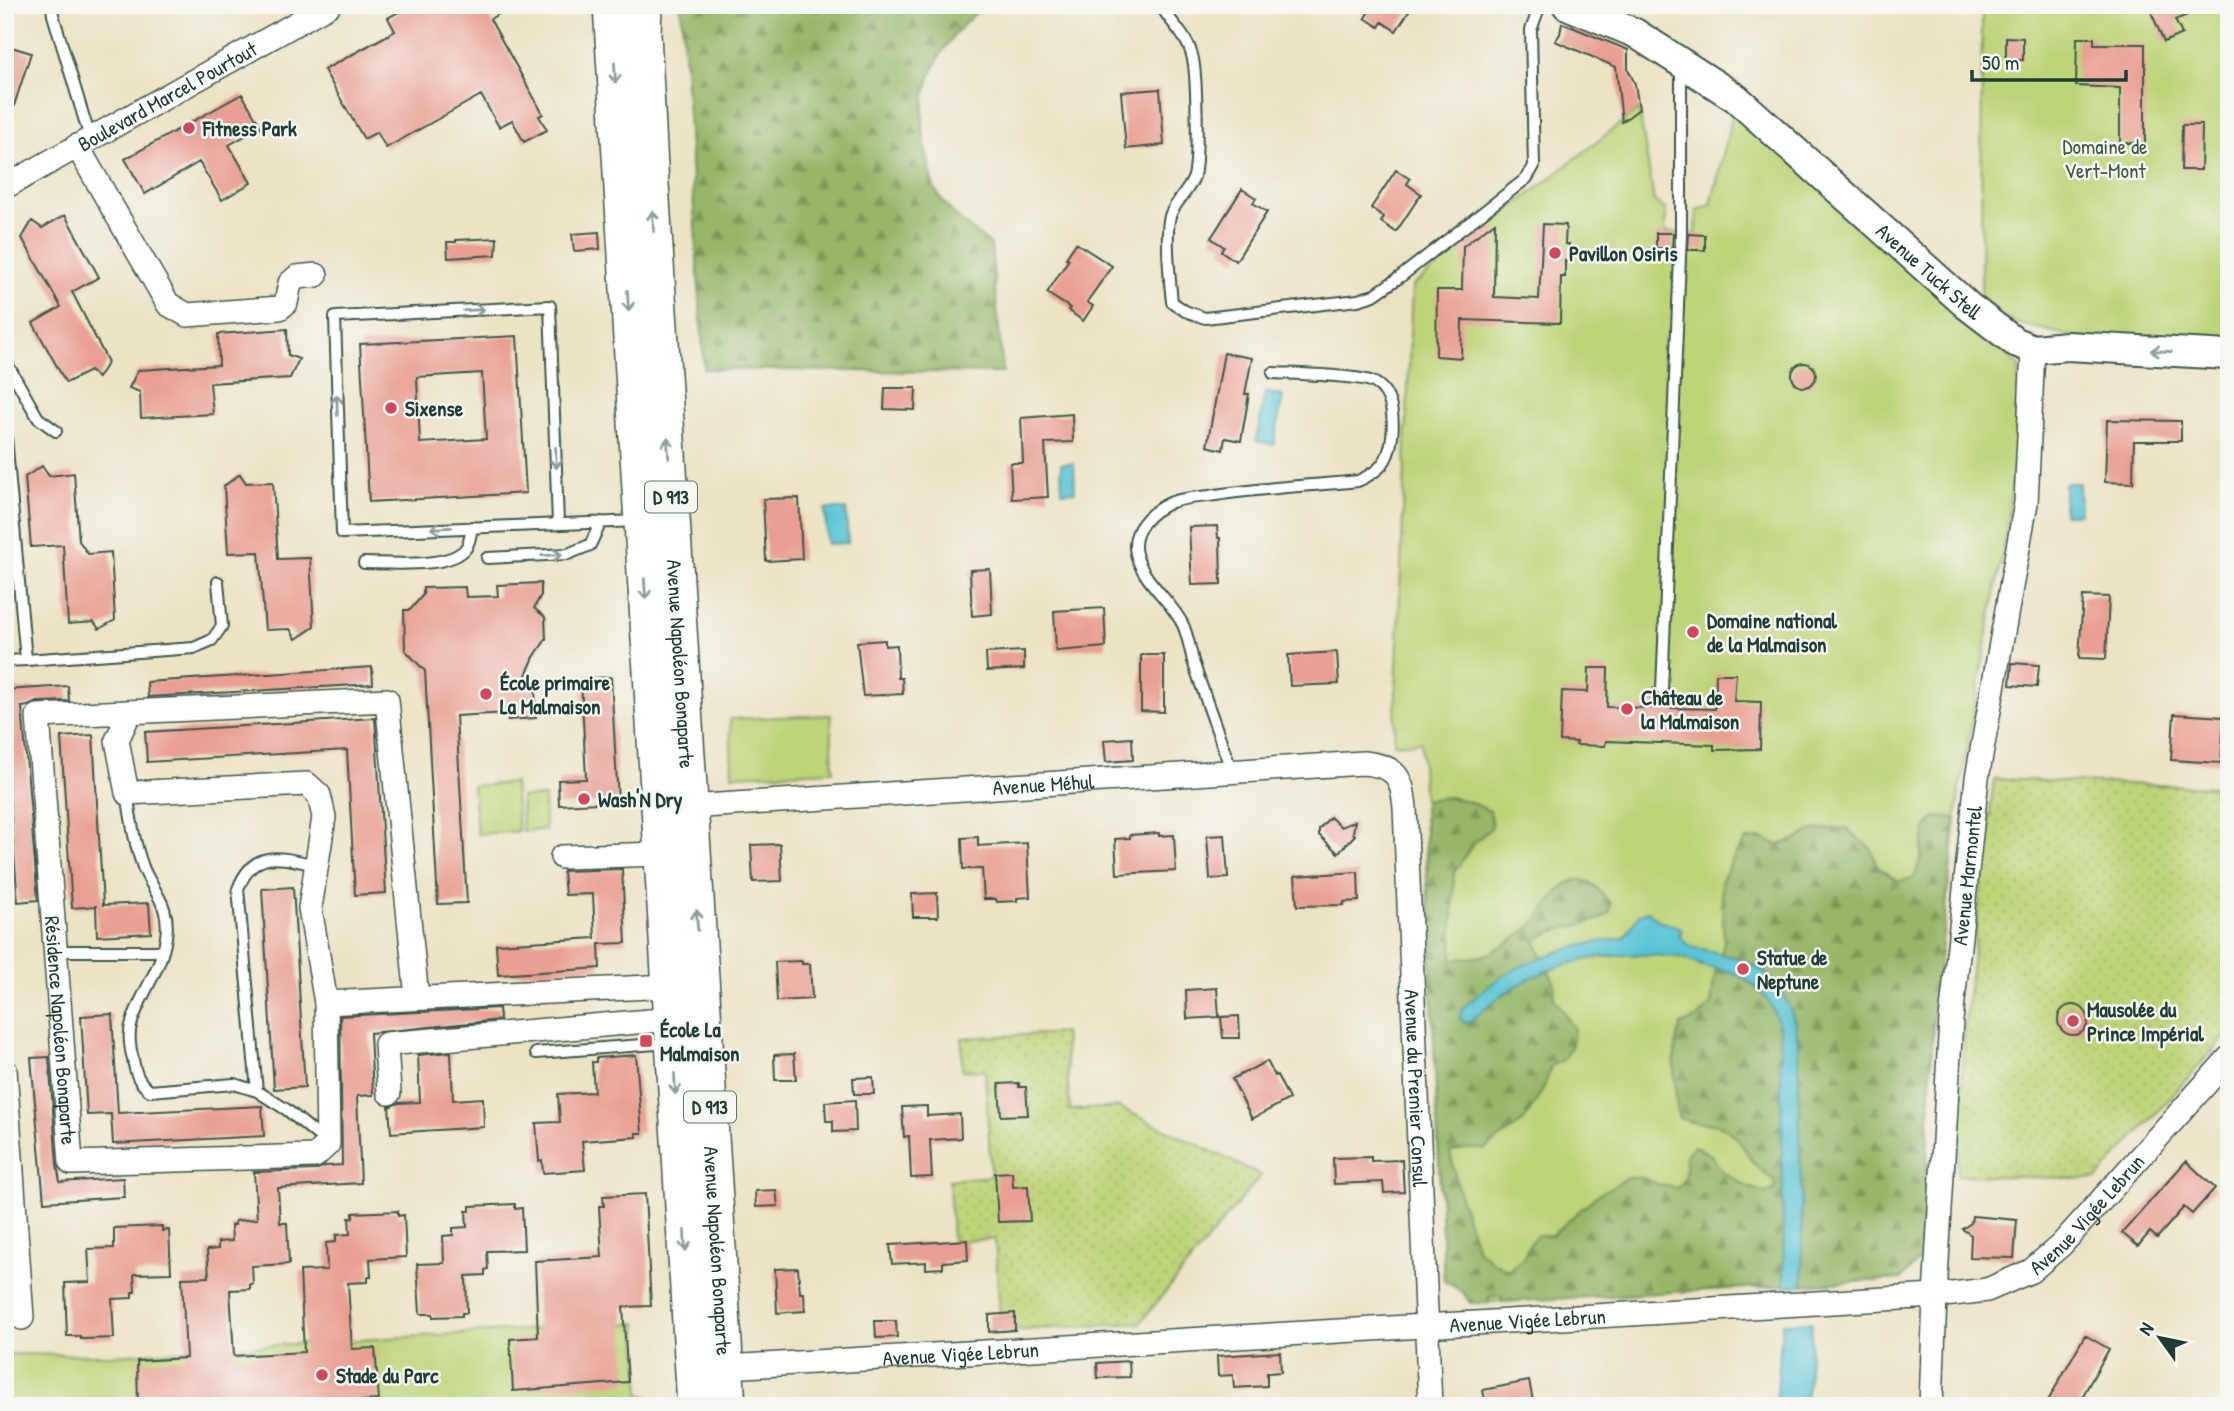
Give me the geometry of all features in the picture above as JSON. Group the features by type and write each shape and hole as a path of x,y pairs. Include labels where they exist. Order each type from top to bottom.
{"main road":[{"name":"Avenue Napoléon Bonaparte","path":"611,5 640,521 662,855 678,1028 695,1406"},
{"name":"Avenue Napoléon Bonaparte","path":"639,14 689,807 678,1028 727,1367 728,1406"}],"street":[{"name":"Boulevard Marcel Pourtout","path":"5,187 330,5"},
{"name":"Avenue Tuck Stell","path":"1567,5 1635,33 1736,98 1999,331 2015,342 2033,349"},
{"path":"83,142 169,304 187,315 280,308 286,303 289,283 297,276 316,275"},
{"path":"2033,349 2067,346 2229,355"},
{"name":"Avenue Marmontel","path":"1931,1406 1951,1020 1977,778 2026,503 2033,349"},
{"name":"Résidence Napoléon Bonaparte","path":"328,1144 314,1156 71,1163 38,716 387,700 417,998"},
{"path":"130,712 117,740 127,793 307,784 319,795 324,817 310,908 326,1003 328,1144"},
{"name":"Avenue Méhul","path":"689,807 1363,763 1382,765 1395,772"},
{"name":"Avenue du Premier Consul","path":"1395,772 1403,788 1405,807 1430,1406"},
{"path":"562,857 662,855"},
{"path":"326,1003 417,998 678,1028"},
{"path":"389,1093 386,1044 678,1028"},
{"name":"Avenue Vigée Lebrun","path":"727,1367 1935,1296 1987,1290 2031,1271 2061,1245 2229,1058"},
{"path":"5,1070 22,1318"}],"lane":[{"path":"52,5 83,142"},
{"path":"1161,5 1168,18 1182,33 1193,56 1197,139 1194,178 1171,215 1172,302 1185,311 1205,318 1374,296 1527,178 1534,166 1531,30 1540,5"},
{"path":"1662,690 1681,233 1681,61"},
{"path":"558,523 550,306 334,317 342,533 640,521"},
{"path":"5,360 38,418 55,431"},
{"path":"1232,772 1184,627 1136,555 1135,539 1140,526 1156,510 1174,501 1231,492 1358,481 1377,472 1390,453 1394,418 1384,393 1375,383 1273,373"},
{"path":"5,426 26,660"},
{"path":"486,558 568,554 590,545 601,522"},
{"path":"364,563 445,561 461,554 468,546 472,527"},
{"path":"5,661 194,648 212,640 222,626 218,582"},
{"path":"127,793 144,869 160,896 168,924 160,960 131,1024 130,1049 135,1073 142,1086 150,1091 234,1084 257,1091 287,1110 328,1144"},
{"path":"257,1091 238,889 244,875 261,860 275,857 317,865"},
{"path":"55,951 163,951"},
{"path":"536,1053 678,1028"}],"green space":[{"path":"681,5 977,5 978,11 948,43 930,78 923,118 924,139 932,181 939,196 959,219 991,245 1003,373 704,369"},
{"name":"Domaine de Vert-Mont","path":"1982,5 2229,5 2229,349 2082,339 2017,323 1981,303"},
{"name":"Domaine national de la Malmaison","path":"1734,108 2019,366 2008,522 1959,794 1933,1019 1923,1256 1901,1279 1470,1303 1463,1292 1444,1281 1421,742 1394,744 1412,286 1639,109 1654,201 1666,210 1665,232 1696,234 1697,210 1711,205"},
{"path":"831,715 833,771 732,775 730,719"},
{"path":"1994,779 2214,787 2215,804 2229,816 2229,1032 2097,1179 1957,1175 1965,1021"},
{"path":"514,783 518,831 477,834 473,786"},
{"path":"521,797 544,797 545,830 522,831"},
{"path":"1449,797 1468,801 1490,811 1492,827 1473,844 1454,873 1452,960 1485,955 1509,942 1536,921 1563,887 1576,880 1587,881 1611,904 1609,913 1601,918 1553,931 1535,941 1555,984 1554,998 1574,1028 1572,1045 1563,1060 1551,1066 1545,1085 1524,1121 1485,1149 1450,1152 1461,1200 1477,1249 1508,1270 1523,1259 1537,1235 1552,1235 1596,1196 1627,1178 1643,1178 1678,1188 1685,1178 1687,1155 1694,1146 1711,1155 1723,1172 1748,1187 1766,1193 1775,1189 1774,1180 1755,1165 1738,1140 1725,1128 1689,1122 1678,1117 1674,1071 1675,1048 1681,1025 1698,1018 1711,1004 1714,979 1724,942 1721,882 1746,840 1763,839 1779,845 1813,830 1846,828 1871,849 1878,868 1899,881 1914,878 1925,831 1935,817 1956,818 1933,1019 1923,1256 1901,1279 1502,1302 1501,1296 1489,1296 1489,1303 1470,1303 1463,1292 1444,1281 1424,800"},
{"path":"1064,1033 1070,1110 1119,1107 1261,1175 1140,1323 1001,1331 995,1239 952,1241 949,1180 991,1176 985,1071 962,1070 962,1038"},
{"name":"Stade du Parc","path":"637,1323 640,1394 674,1406 5,1406 5,1354 113,1355"}],"water":[{"path":"1265,392 1283,396 1274,445 1256,441"},
{"path":"1074,463 1075,491 1062,492 1061,464"},
{"path":"2064,483 2079,483 2080,514 2064,514"},
{"path":"825,509 846,509 848,543 827,544"},
{"path":"1648,911 1659,921 1680,927 1682,931 1679,935 1690,945 1743,960 1759,968 1776,985 1789,1006 1798,1041 1803,1285 1784,1286 1780,1028 1767,1000 1754,986 1728,971 1681,958 1620,955 1592,958 1539,974 1492,1003 1470,1022 1464,1023 1460,1018 1466,1005 1507,974 1525,964 1563,950 1624,938 1639,914"},
{"path":"1812,1322 1805,1406 1776,1406 1782,1323"}],"building":[{"path":"411,5 514,5 490,19 543,114 539,116 547,130 524,142 512,120 499,127 481,95 386,148 377,132 364,139 324,70 395,31 388,18"},
{"path":"1356,5 1413,5 1396,31 1382,22 1379,27 1365,18 1368,13"},
{"path":"2148,5 2209,6 2175,20 2182,34 2164,42"},
{"path":"1562,23 1628,50 1628,69 1635,84 1639,109 1622,122 1616,67 1555,41 1560,34"},
{"path":"2006,37 2023,38 2023,60 2006,60"},
{"path":"2077,38 2094,38 2094,44 2145,44 2145,143 2120,143 2120,88 2076,86"},
{"path":"5,45 31,53 10,118 5,118"},
{"path":"1160,89 1164,145 1126,149 1121,92"},
{"path":"242,94 261,127 229,145 251,183 222,200 199,162 145,194 125,159"},
{"path":"2182,125 2202,125 2201,170 2181,170"},
{"path":"1396,170 1410,179 1407,184 1421,194 1396,232 1381,222 1384,217 1371,208"},
{"path":"1242,189 1256,198 1253,203 1267,212 1236,261 1221,251 1224,247 1211,238"},
{"path":"65,215 99,277 72,292 108,362 98,378 90,371 66,383 33,323 61,307 22,238 32,221 42,228"},
{"path":"1495,222 1494,297 1539,299 1543,224 1566,225 1568,262 1565,261 1565,277 1561,277 1560,323 1462,320 1461,358 1436,356 1437,290 1462,290 1463,246"},
{"path":"599,232 600,249 574,251 572,234"},
{"path":"1656,233 1673,233 1672,249 1656,248"},
{"path":"1689,234 1705,235 1705,250 1688,250"},
{"path":"497,238 496,255 448,258 447,242"},
{"path":"1076,243 1112,266 1087,302 1093,306 1083,321 1068,310 1070,308 1047,293"},
{"path":"287,329 288,355 299,359 290,378 210,383 213,414 141,418 140,392 129,388 138,370 219,365 218,334"},
{"name":"Sixense","path":"517,336 526,493 369,502 360,344","holes":["482,373 486,439 420,443 417,377"]},
{"path":"1224,353 1252,358 1245,394 1249,394 1241,441 1225,438 1223,450 1207,446"},
{"path":"1804,363 1813,366 1816,375 1813,384 1804,387 1795,384 1792,375 1795,366"},
{"path":"885,388 916,388 915,410 884,409"},
{"path":"1072,414 1073,442 1045,443 1048,497 1012,499 1010,463 1023,463 1021,418"},
{"path":"2107,420 2181,421 2181,441 2134,441 2133,483 2105,482"},
{"path":"42,466 49,476 74,473 79,541 88,554 111,552 115,620 99,629 94,622 68,624 63,545 31,547 25,477"},
{"path":"240,474 246,483 273,482 278,559 310,558 314,627 296,639 290,629 265,630 259,552 228,553 224,486"},
{"path":"799,498 802,559 766,561 763,499"},
{"path":"1217,526 1220,538 1221,584 1192,585 1189,527"},
{"path":"990,569 992,614 972,616 970,570"},
{"path":"541,583 541,595 534,608 545,617 546,639 523,682 535,681 536,718 508,720 508,713 456,716 467,903 438,904 425,671 405,650 404,610 410,610 423,595 423,588 465,587 466,597 498,596 497,585"},
{"path":"2083,596 2109,597 2106,659 2079,658"},
{"path":"1104,608 1106,647 1056,651 1054,611"},
{"path":"885,640 885,646 897,645 898,678 902,678 903,694 863,696 857,642"},
{"path":"1024,651 1024,669 987,671 986,653"},
{"path":"1337,652 1339,684 1290,686 1288,655"},
{"path":"1141,655 1164,655 1164,712 1141,711"},
{"path":"2012,663 2039,665 2037,687 2010,685"},
{"path":"372,667 373,684 148,697 147,682"},
{"name":"Château de la Malmaison","path":"1589,668 1608,668 1607,707 1653,708 1654,690 1657,696 1662,698 1671,690 1670,708 1715,709 1716,674 1736,674 1734,701 1761,702 1760,749 1714,750 1714,745 1606,741 1605,746 1576,745 1577,742 1560,741 1562,691 1588,692"},
{"path":"611,677 618,802 559,805 558,780 586,779 581,679"},
{"path":"68,686 69,701 37,702 22,707 38,900 18,902 5,746 5,690"},
{"path":"2174,714 2224,717 2221,763 2171,760"},
{"path":"375,718 386,893 355,895 347,750 147,762 145,732"},
{"path":"93,735 103,905 149,903 151,933 97,936 96,906 72,908 61,737"},
{"path":"1132,738 1133,760 1106,762 1104,740"},
{"path":"1330,817 1341,827 1355,821 1355,835 1338,853 1319,835 1319,829"},
{"path":"1159,833 1159,836 1174,835 1176,871 1117,874 1115,839"},
{"path":"1225,835 1228,878 1210,879 1207,836"},
{"path":"978,837 978,846 1027,843 1030,897 997,902 996,899 984,899 982,869 963,869 962,838"},
{"path":"780,844 782,881 753,882 751,845"},
{"path":"622,869 626,943 599,944 600,968 498,975 496,944 595,938 593,894 565,895 563,871"},
{"path":"1358,872 1359,901 1344,902 1344,905 1297,906 1295,876"},
{"path":"293,887 305,1087 274,1089 262,889"},
{"path":"937,893 938,917 913,917 912,894"},
{"path":"802,961 802,964 810,964 812,999 777,1001 775,962"},
{"path":"1217,988 1219,1017 1187,1019 1186,990"},
{"name":"Mausolée du Prince Impérial","path":"2073,1005 2084,1009 2088,1020 2084,1031 2073,1035 2062,1031 2058,1020 2062,1009"},
{"path":"499,1008 500,1020 370,1033 373,1095 357,1096 361,1183 278,1188 280,1223 287,1223 289,1264 252,1266 253,1284 250,1284 250,1289 230,1290 234,1356 304,1352 300,1271 327,1270 326,1243 336,1242 336,1235 350,1234 349,1218 353,1218 353,1213 398,1211 398,1216 404,1215 406,1257 370,1259 371,1277 368,1277 368,1282 348,1283 352,1349 375,1348 379,1400 277,1406 138,1406 137,1361 186,1358 182,1278 209,1277 207,1250 218,1249 218,1242 232,1241 231,1225 235,1225 235,1221 257,1219 254,1172 315,1170 325,1166 342,1165 340,1016"},
{"path":"112,1014 118,1113 262,1106 264,1136 113,1144 111,1114 87,1115 81,1016"},
{"path":"1239,1016 1240,1038 1223,1038 1221,1017"},
{"path":"451,1052 453,1100 483,1098 484,1127 391,1133 389,1107 398,1103 420,1102 418,1055"},
{"path":"794,1054 796,1080 775,1080 774,1055"},
{"path":"636,1055 642,1133 636,1133 637,1137 582,1141 585,1170 543,1173 542,1160 539,1161 536,1123 560,1122 558,1094 594,1092 592,1062 596,1062 596,1058"},
{"path":"49,1057 60,1182 123,1178 124,1197 44,1202 31,1058"},
{"path":"1267,1061 1289,1099 1252,1119 1232,1079"},
{"path":"873,1077 874,1094 854,1094 853,1078"},
{"path":"1019,1083 1019,1087 1026,1087 1028,1115 1001,1116 999,1084"},
{"path":"855,1100 856,1131 833,1132 833,1121 826,1121 825,1102"},
{"path":"927,1106 927,1116 960,1114 961,1138 930,1140 932,1177 911,1178 909,1136 904,1137 902,1107"},
{"path":"1371,1157 1371,1161 1402,1160 1404,1192 1384,1193 1383,1182 1334,1184 1333,1158"},
{"path":"2186,1161 2215,1188 2192,1214 2184,1207 2157,1238 2150,1232 2138,1246 2122,1233"},
{"path":"1012,1172 1013,1187 1028,1186 1030,1221 998,1222 995,1173"},
{"path":"776,1190 778,1206 756,1207 755,1191"},
{"path":"645,1194 651,1306 623,1307 628,1382 513,1391 510,1339 538,1337 535,1261 602,1257 599,1206 604,1206 603,1196"},
{"path":"515,1204 515,1209 522,1208 524,1250 487,1251 488,1269 485,1270 485,1275 466,1276 467,1313 462,1313 462,1316 433,1317 433,1314 420,1314 417,1264 444,1263 443,1236 453,1235 453,1228 467,1227 466,1211 470,1211 470,1206"},
{"path":"1972,1216 2017,1220 2014,1258 1970,1257 1971,1235 1962,1229 1971,1223"},
{"path":"162,1226 162,1231 169,1230 171,1273 134,1274 135,1292 132,1292 132,1298 112,1299 114,1338 81,1339 80,1336 67,1336 65,1283 90,1282 88,1249 114,1248 114,1228"},
{"path":"967,1240 968,1260 943,1262 943,1268 926,1269 926,1262 892,1264 890,1245"},
{"path":"798,1268 805,1311 777,1313 775,1269"},
{"path":"1015,1313 1015,1330 989,1332 989,1315"},
{"path":"875,1321 896,1321 897,1337 876,1338"},
{"path":"2085,1335 2109,1349 2077,1406 2045,1406"},
{"path":"1280,1352 1281,1372 1267,1373 1267,1386 1234,1388 1233,1375 1218,1376 1217,1356"},
{"path":"1129,1361 1130,1377 1098,1378 1097,1363"},
{"path":"1529,1381 1534,1406 1486,1406 1483,1390"}],"place":[{"name":"Fitness Park","path":"189,128"},
{"name":"Pavillon Osiris","path":"1555,253"},
{"name":"Sixense","path":"391,408"},
{"name":"Domaine national de la Malmaison","path":"1693,632"},
{"name":"École primaire La Malmaison","path":"486,694"},
{"name":"Château de la Malmaison","path":"1627,709"},
{"name":"Wash'N Dry","path":"584,799"},
{"name":"Statue de Neptune","path":"1743,969"},
{"name":"Mausolée du Prince Impérial","path":"2073,1021"},
{"name":"École La Malmaison","path":"646,1041"},
{"name":"Stade du Parc","path":"322,1375"}]}
